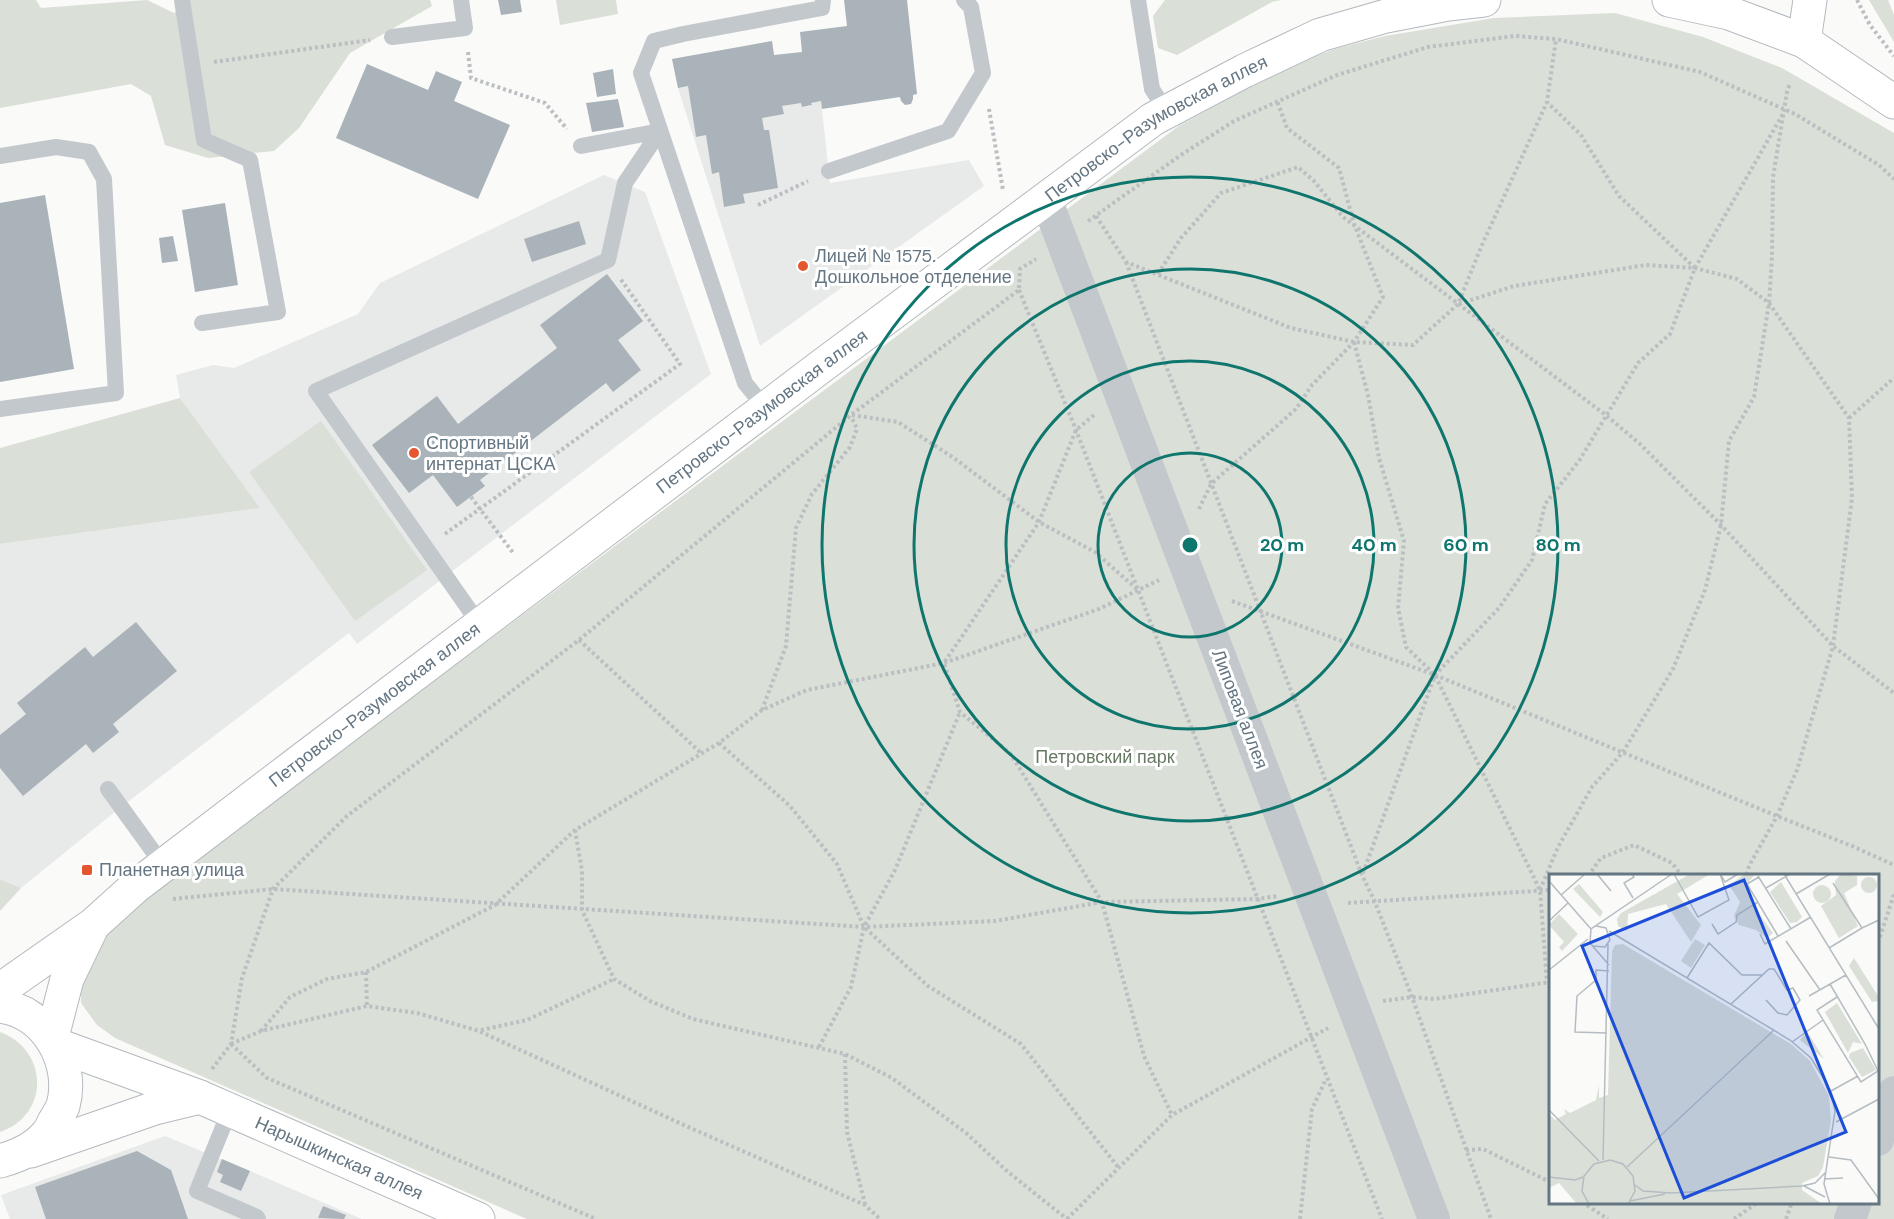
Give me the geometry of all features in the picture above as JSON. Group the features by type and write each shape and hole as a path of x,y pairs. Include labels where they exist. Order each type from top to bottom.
{"street":[{"name":"Петровско-Разумовская аллея","path":"0,990 94,924 135,887 1153,119 1244,71 1320,35 1386,16 1448,4 1484,0"},
{"path":"1669,0 1729,13 1803,41 1894,102"},
{"path":"1803,41 1810,0"},
{"name":"Липовая аллея","path":"1046,199 1434,1219"},
{"name":"Петровско-Разумовская аллея","path":"54,1041 67,979 94,924"},
{"path":"0,1006 10,1007 37,1021 54,1041 66,1075 63,1106 48,1134 12,1158"},
{"name":"Нарышкинская аллея","path":"54,1041 205,1085 230,1110 478,1219"},
{"path":"12,1158 155,1108 205,1085"},
{"path":"1879,1137 1894,1092"},
{"path":"1850,1219 1856,1204"}],"lane":[{"path":"182,0 204,140 250,160 278,312 202,323"},
{"path":"392,37 465,28 461,0"},
{"path":"766,409 745,383 641,73 654,41 822,8 823,0"},
{"path":"829,171 948,131 982,73 970,7 964,0"},
{"path":"1138,0 1152,89 1167,112"},
{"path":"581,146 660,131"},
{"path":"480,625 316,391 608,260 625,183 660,131"},
{"path":"0,156 56,147 89,152 104,178 116,393 0,409"},
{"path":"108,789 164,865"},
{"path":"230,1110 197,1191 258,1219"}],"path":[{"path":"1857,0 1870,25 1894,56"},
{"path":"465,28 471,78 545,103 581,146"},
{"path":"1491,1219 1412,997 1362,874 1126,262 1096,216 1234,121 1276,101 1337,75 1428,47 1515,36 1556,39 1700,72 1785,110 1879,165 1894,179"},
{"path":"192,65 392,37"},
{"path":"1458,304 1482,245 1547,102 1556,39"},
{"path":"982,73 1003,190"},
{"path":"1540,890 1558,847 1592,787 1623,752 1673,669 1705,590 1721,525 1729,441 1754,397 1769,303 1773,177 1790,83"},
{"path":"1197,513 1211,484 1296,409 1312,385 1354,342 1383,297 1354,224 1339,168 1287,128 1276,101"},
{"path":"1547,102 1581,135 1619,196 1695,268"},
{"path":"1362,874 1435,675 1499,608 1532,560 1545,504 1579,461 1638,363 1671,334 1695,268 1785,110"},
{"path":"1158,274 1181,238 1221,193 1298,167 1314,181 1343,217 1607,416 1640,444 1721,525 1833,646 1894,693"},
{"path":"758,205 829,171"},
{"path":"425,548 680,364 608,260"},
{"path":"1126,262 1291,328 1354,342 1413,345 1458,304 1514,286 1646,265 1695,268 1737,279 1769,303 1849,418 1852,498 1833,646 1797,770 1777,816 1747,874"},
{"path":"1020,269 1019,290 1076,430 1382,1219"},
{"path":"205,1085 231,1044 242,978 273,889 347,816 579,639 851,415 1019,290"},
{"path":"1354,342 1368,395 1379,458 1404,541 1398,608 1406,647 1435,675 1540,890 1549,982 1434,999 1412,997 1386,1000"},
{"path":"1849,418 1894,378"},
{"path":"944,663 1039,522 1076,430 1095,414"},
{"path":"851,415 898,422 954,458 1039,522 1095,552 1138,590"},
{"path":"762,710 786,646 796,528 812,494 850,447 857,429 851,415"},
{"path":"471,497 514,554"},
{"path":"261,1031 290,997 327,979 366,972 495,905 575,830 719,743 762,710 807,690 944,663 1099,609 1163,579"},
{"path":"1232,601 1435,675 1894,864"},
{"path":"579,639 701,753"},
{"path":"944,663 960,712 1010,753 1102,902 1144,1056 1172,1115"},
{"path":"819,1047 851,987 864,927 895,870 960,712"},
{"path":"719,743 790,806 837,864 864,927 928,986 1022,1044 1118,1167"},
{"path":"575,830 582,871 582,910 614,979 650,1001 693,1019 845,1054 892,1078 966,1133 1008,1172 1067,1219 1172,1115 1336,1023"},
{"path":"1590,874 1602,858 1634,844 1672,863 1680,874"},
{"path":"164,900 273,889 864,927 995,921 1102,902 1257,899 1283,895"},
{"path":"1350,903 1549,890"},
{"path":"1879,940 1894,894"},
{"path":"366,972 367,1006"},
{"path":"479,1031 527,1020 614,979"},
{"path":"231,1044 261,1031 367,1006 417,1013 479,1031 694,1130 865,1205 880,1219"},
{"path":"231,1044 267,1078 596,1219"},
{"path":"845,1054 847,1132 865,1205"},
{"path":"1300,1219 1312,1109 1327,1078"},
{"path":"1466,1150 1483,1149 1549,1181"},
{"path":"1584,1204 1608,1219"},
{"path":"1734,1219 1756,1204"},
{"path":"1786,1219 1792,1204"}],"shaded area":[{"name":"Лицей № 1575. Дошкольное отделение","path":"772,41 782,106 801,103 803,107 811,106 811,103 821,101 830,183 969,160 984,186 760,346 678,88 672,59"},
{"name":"Спортивный интернат ЦСКА","path":"604,175 645,192 711,374 357,644 349,633 121,807 21,888 0,879 0,544 260,508 180,398 176,375 213,365 234,368 358,314 380,283"},
{"path":"165,1136 362,1219 10,1219 1,1195"}],"green space":[{"path":"0,0 36,0 41,8 147,0 174,13 188,0 430,0 432,6 350,53 299,128 274,151 208,158 165,145 151,96 131,84 0,108"},
{"path":"556,0 616,0 618,14 560,25"},
{"path":"1165,0 1281,0 1272,2 1177,55 1158,48 1153,16"},
{"path":"1869,0 1888,0 1894,15 1894,42"},
{"name":"Петровский парк","path":"1615,13 1703,37 1782,68 1894,133 1894,1219 527,1219 115,1038 97,1025 81,1003 81,977 93,949 128,909 1180,125 1297,62 1338,48 1385,36 1494,18"},
{"path":"180,398 260,508 0,544 0,448"},
{"path":"321,421 427,570 355,621 249,472"},
{"path":"0,879 21,888 0,911"},
{"path":"0,1032 16,1041 28,1053 35,1067 37,1082 35,1098 28,1112 16,1124 0,1132"}],"building":[{"path":"498,0 520,0 522,12 501,15"},
{"path":"844,0 907,0 917,94 913,95 911,104 905,105 900,97 822,109 821,101 802,107 801,103 782,106 784,114 762,118 764,130 769,130 778,188 743,194 745,203 724,207 719,172 712,174 706,135 696,137 688,86 678,88 672,59 772,41 774,55 802,52 800,32 847,26"},
{"path":"367,64 428,90 436,71 462,82 454,101 510,125 478,199 336,138"},
{"path":"613,69 616,94 597,97 593,73"},
{"path":"618,99 624,127 592,132 586,103"},
{"path":"45,195 74,369 0,382 0,203"},
{"path":"225,203 238,285 195,292 182,210"},
{"path":"579,221 586,244 532,262 524,239"},
{"path":"173,236 178,261 162,263 159,238"},
{"name":"Спортивный интернат ЦСКА","path":"607,274 643,321 618,340 641,370 613,392 606,383 480,480 485,486 457,507 433,475 409,493 372,445 437,396 458,424 557,348 540,325"},
{"path":"136,622 177,671 113,724 119,732 93,753 86,744 23,796 0,768 0,735 26,714 17,703 85,647 93,657"},
{"path":"137,1151 171,1170 188,1219 46,1219 35,1187"},
{"path":"222,1159 250,1171 241,1191 220,1182 223,1175 217,1172"},
{"path":"323,1206 346,1215 344,1219 318,1218"}],"place":[{"name":"Лицей № 1575. Дошкольное отделение","path":"803,266"},
{"name":"Спортивный интернат ЦСКА","path":"414,453"},
{"name":"Планетная улица","path":"87,870"}]}
